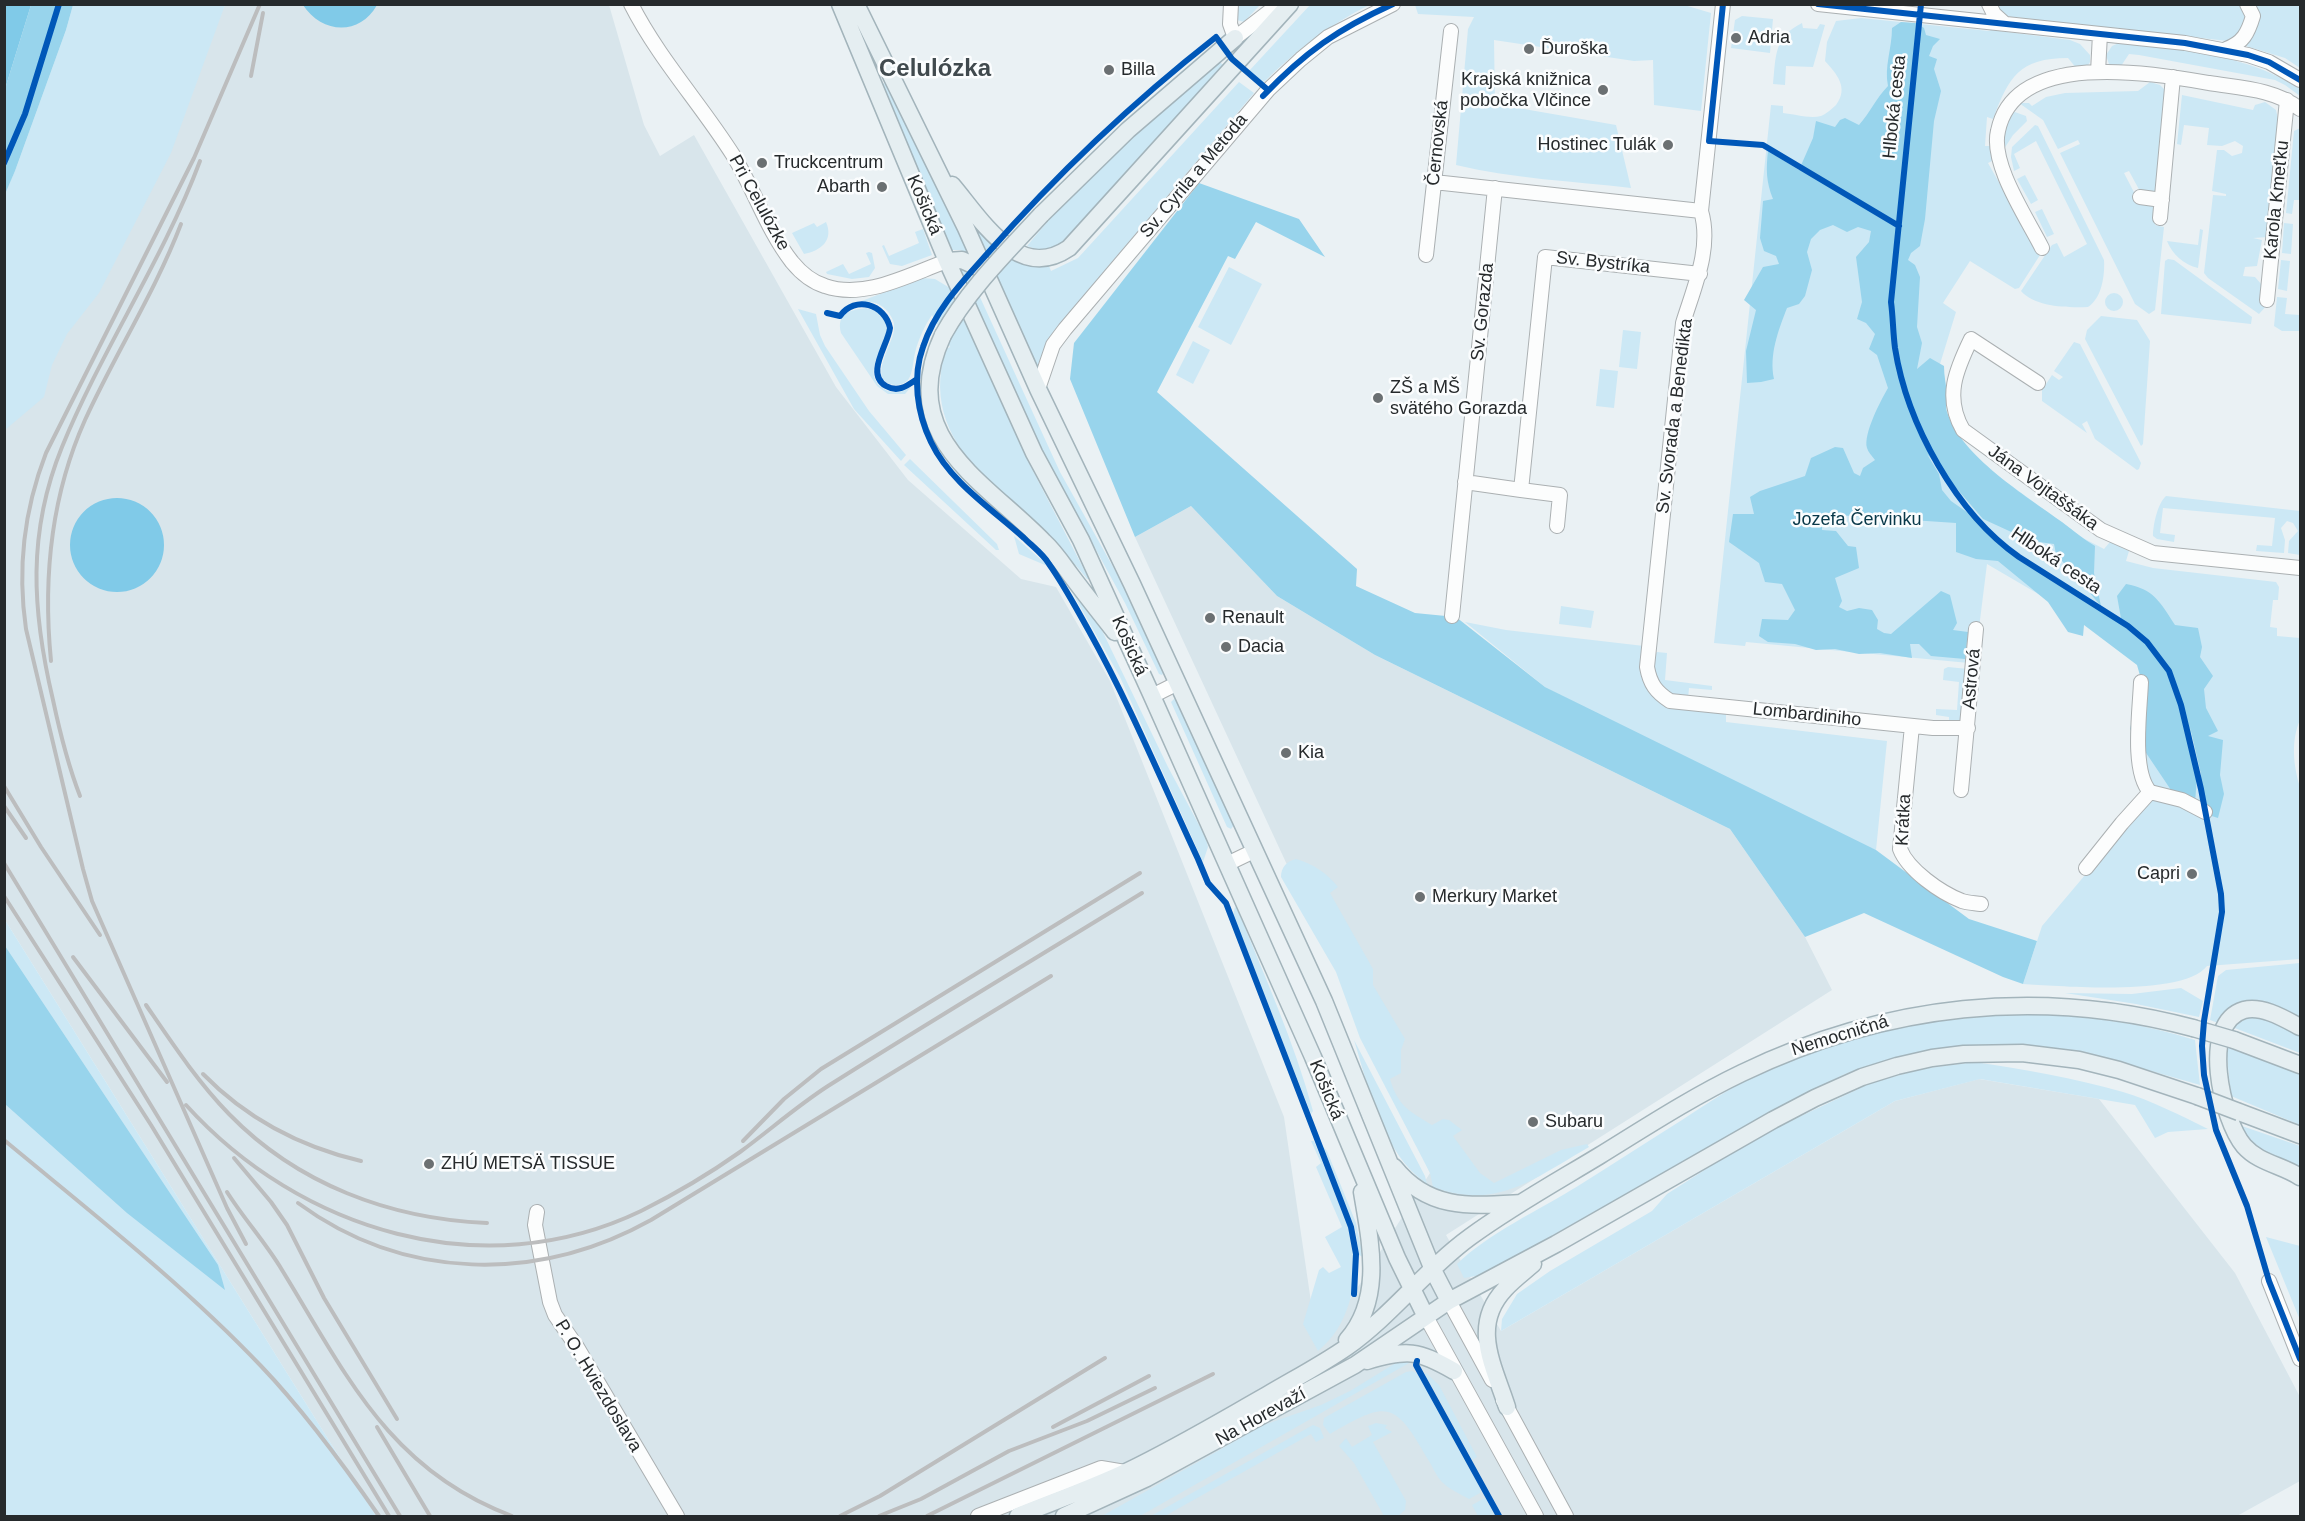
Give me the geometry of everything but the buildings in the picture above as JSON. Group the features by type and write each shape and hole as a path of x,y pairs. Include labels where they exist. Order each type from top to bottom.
{"main road":[{"name":"Košická","path":"840,4 947,261 1034,453 1081,540 1152,696 1425,1315"},
{"name":"Košická","path":"856,4 986,271 1038,389 1178,683 1324,1001 1433,1270 1449,1301"},
{"path":"936,167 995,235 1014,253 1026,258 1040,259 1060,254 1069,248 1290,4"},
{"path":"1134,657 1045,543 963,468 951,452 936,422 930,394 932,364 943,335 954,315 973,290 1041,215 1128,130 1235,38"},
{"path":"947,261 962,260 986,271"},
{"name":"Nemocničná","path":"1413,1290 1469,1238 1701,1094 1742,1073 1814,1043 1879,1023 1963,1008 2050,1006 2125,1012 2234,1040 2301,1065"},
{"path":"2301,1027 2264,1011 2245,1010 2230,1018 2223,1029 2218,1048 2222,1095 2234,1130 2245,1146 2258,1158 2301,1176"},
{"path":"1449,1301 1557,1244 1815,1098 1862,1077 1897,1066 1964,1054 2022,1053 2079,1060 2119,1070 2197,1096 2301,1135"},
{"path":"1388,1158 1399,1173 1416,1187 1441,1201 1465,1206 1522,1203"},
{"name":"Na Horevaží","path":"1333,1356 1352,1334 1362,1316 1371,1277 1372,1255 1357,1165"},
{"path":"1507,1407 1487,1342 1489,1311 1504,1289 1557,1244"},
{"name":"Na Horevaží","path":"1018,1516 1125,1472 1197,1435 1333,1356 1368,1330 1413,1290"},
{"name":"Na Horevaží","path":"1064,1516 1147,1478 1355,1365 1425,1315 1449,1301"},
{"path":"1355,1365 1394,1353 1405,1353 1425,1356 1454,1371"}],"street":[{"name":"Pri Celulózke","path":"630,4 661,56 733,156 786,252 802,273 832,288 857,290 888,282 947,261"},
{"path":"1230,4 1230,24 1235,38 1279,4"},
{"name":"Sv. Cyrila a Metoda","path":"1038,389 1053,345 1065,329 1263,96 1301,58 1328,37 1393,4"},
{"name":"Sv. Svorada a Benedikta","path":"1653,686 1647,667 1683,323 1700,274 1704,223 1701,211 1724,4"},
{"path":"1818,4 2226,50 2269,62 2301,80"},
{"path":"1989,4 1994,14 2006,24"},
{"path":"2226,50 2238,44 2246,34 2253,16 2247,4"},
{"name":"Černovská","path":"1426,255 1451,31"},
{"path":"2098,72 2100,34"},
{"path":"2042,249 2000,165 1997,140 2002,116 2010,103 2022,92 2040,82 2074,74 2098,72 2173,77 2259,91 2286,100 2301,109"},
{"path":"2160,218 2173,77"},
{"name":"Karola Kmeťku","path":"2267,300 2286,100"},
{"path":"1434,182 1701,211"},
{"name":"Sv. Gorazda","path":"1452,616 1495,188"},
{"path":"2140,197 2162,200"},
{"name":"Sv. Bystríka","path":"1521,490 1545,257 1700,274"},
{"name":"Jána Vojtaššáka","path":"2038,383 1971,339 1957,368 1954,412 1963,430 2101,530 2140,548 2153,553 2301,568"},
{"path":"1465,482 1560,495 1557,526"},
{"name":"Astrová","path":"1961,790 1976,629"},
{"path":"2142,682 2137,747 2144,786 2150,792 2182,800 2205,812"},
{"path":"1152,696 1178,683"},
{"name":"Lombardiniho","path":"1653,686 1670,701 1912,726 1968,728"},
{"name":"Krátka","path":"1912,726 1900,849 1911,867 1948,893 1964,902 1982,904"},
{"path":"2086,868 2122,822 2150,792"},
{"path":"1227,864 1254,852"},
{"name":"P. O. Hviezdoslava","path":"537,1212 535,1225 550,1302 555,1315 577,1347 677,1516"},
{"path":"2269,1281 2301,1359"},
{"path":"1449,1301 1566,1516"},
{"path":"1425,1315 1536,1516"},
{"path":"978,1516 1101,1468 1125,1472"},
{"name":"Na Horevaží","path":"1073,1516 1088,1505"}],"shaded area":[{"path":"4,5 31,5 5,89"},
{"path":"31,5 73,5 66,30 5,194 5,89"},
{"path":"225,5 609,5 644,125 660,156 694,135 836,387 908,480 1021,579 1056,587 1110,681 1284,1117 1318,1350 1430,1173 1135,537 1191,506 1277,596 1375,655 1730,829 1805,937 1832,990 1446,1235 1501,1331 1895,1101 1979,1079 2099,1099 2235,1273 2300,1397 2300,1481 2237,1516 376,1516 5,920 5,430"},
{"path":"303,5 377,5 360,22 340,28 320,21"},
{"path":"1901,22 1916,23 1924,28 1926,35 1940,39 1933,46 1929,56 1937,59 1934,69 1941,91 1934,121 1925,219 1920,246 1911,253 1908,260 1915,265 1920,277 1917,327 1922,343 1917,369 1930,358 1944,366 1947,412 1954,428 1966,444 1996,474 2095,546 2094,573 2101,606 2056,554 2054,544 2031,541 1983,519 1927,454 1939,474 1942,490 1951,501 2020,557 2122,624 2117,596 2126,584 2150,593 2175,625 2198,628 2202,647 2200,657 2213,676 2204,689 2206,708 2218,731 2208,736 2223,740 2220,775 2224,794 2218,818 2199,812 2201,774 2190,727 2197,775 2195,804 2173,793 2130,729 2141,679 2137,665 2084,625 2083,636 2068,632 2048,602 1998,561 1976,559 1956,552 1956,523 1822,514 1822,530 1836,531 1848,546 1856,547 1859,568 1835,578 1842,601 1839,607 1847,611 1859,608 1872,610 1878,620 1877,629 1891,634 1941,591 1950,595 1957,623 1953,630 1968,632 1965,659 1931,656 1919,644 1910,644 1912,658 1880,653 1859,654 1835,649 1816,650 1795,644 1768,642 1759,636 1762,619 1788,620 1795,610 1782,584 1765,582 1759,563 1729,542 1733,514 1754,514 1750,497 1760,491 1805,476 1811,458 1835,447 1843,448 1854,473 1860,476 1863,468 1875,460 1866,442 1873,417 1888,388 1877,355 1869,349 1875,334 1866,323 1857,319 1862,302 1856,257 1869,242 1871,231 1858,227 1847,232 1833,225 1820,230 1811,239 1807,252 1812,270 1805,296 1799,304 1787,308 1780,325 1773,361 1774,379 1747,383 1746,351 1756,310 1744,300 1763,267 1779,264 1776,256 1764,251 1760,238 1763,201 1773,199 1767,175 1768,151 1799,170 1813,138 1816,121 1835,127 1840,120 1845,118 1859,125 1888,86 1887,71 1892,28"},
{"path":"1199,183 1299,219 1325,257 1256,222 1235,259 1228,256 1157,392 1357,569 1356,586 1415,613 1456,617 1545,687 1876,850 1969,919 2037,941 2023,984 1864,913 1805,937 1730,829 1375,655 1277,596 1191,506 1135,537 1070,379 1074,343"},
{"path":"117,498 135,502 150,512 160,527 164,545 160,563 150,578 135,588 117,592 99,588 84,578 74,563 70,545 74,527 84,512 99,502"},
{"path":"5,946 218,1265 225,1290 127,1213 5,1104"}],"green space":[{"path":"1681,4 1711,13 1701,111 1654,105 1653,60 1634,61 1494,40 1495,104 1616,125 1631,188 1522,177 1456,165 1468,29 1474,17 1418,14 1415,5"},
{"path":"2240,4 2245,20 2241,30 2228,41 2005,16 1996,5"},
{"path":"73,5 225,5 171,153 99,293 67,334 52,365 44,397 5,430 4,194 15,171"},
{"path":"1237,5 1260,5 1244,22 1237,20"},
{"path":"1310,5 1369,5 1340,21 1313,40 1263,83 1249,71"},
{"path":"2256,5 2300,5 2300,68 2285,58 2246,46 2257,27"},
{"path":"1742,16 1773,19 1770,53 1731,48 1735,20"},
{"name":"Jozefa Červinku","path":"1861,18 2070,40 2080,44 2090,55 2087,67 2077,69 2068,58 2051,59 2027,66 2011,81 1993,119 1987,117 1985,146 1990,146 1994,160 1988,163 2040,255 2019,288 2015,289 1970,261 1943,303 1956,312 1940,364 1938,386 1941,410 1966,449 1994,473 2083,538 2104,549 2110,542 2129,551 2126,561 2153,568 2276,582 2279,587 2278,600 2273,600 2270,627 2277,628 2277,636 2300,638 2300,720 2295,736 2294,753 2300,787 2300,959 2207,966 2194,976 2148,986 2092,987 2023,984 2042,926 2151,797 2146,778 2142,664 2098,629 1987,564 1979,628 1969,663 1746,642 1745,646 1714,643 1771,105 1783,106 1783,113 1817,117 1836,105 1840,99 1841,87 1834,71 1825,61 1827,42 1836,21"},
{"path":"1802,23 1803,28 1817,29 1820,24 1825,25 1813,67 1786,66 1785,85 1773,84 1776,56 1781,41 1793,28"},
{"path":"2119,43 2192,52 2240,62 2285,80 2300,89 2300,96 2275,80 2139,55 2129,54 2121,66 2112,67 2106,55 2112,46"},
{"path":"1220,62 1226,68 1062,246 1042,251 1027,246 1071,196 1095,173"},
{"path":"1239,82 1254,93 1058,326 1046,342 1040,364 1037,365 976,231 978,229 1009,257 1027,266 1049,266 1051,271 1078,258"},
{"path":"2150,82 2160,85 2167,92 2160,185 2156,184 2155,197 2142,195 2129,171 2124,173 2138,200 2155,203 2155,225 2164,227 2155,310 2149,314 2135,304 2060,153 2080,144 2078,140 2058,149 2043,120 2019,103 2029,103 2032,106 2046,97 2065,93 2138,91"},
{"path":"883,83 885,84 970,253 951,250"},
{"path":"2182,95 2253,110 2255,105 2265,102 2276,110 2278,119 2268,237 2253,238 2262,240 2257,266 2245,267 2243,276 2255,277 2262,285 2269,303 2259,314 2204,273 2213,195 2226,196 2226,194 2212,191 2217,150 2224,150 2232,156 2242,153 2243,146 2235,141 2222,146 2207,145 2209,128 2184,125 2181,145 2177,144"},
{"path":"2012,111 2026,116 2027,121 2013,135 2004,149 2005,127"},
{"path":"2035,125 2038,126 2104,260 2103,279 2097,298 2088,307 2062,307 2043,303 2021,291 2052,245 2057,243 2064,257 2087,244 2036,141 2014,154 2020,168 2014,171 2011,157 2012,147"},
{"path":"2300,128 2300,200 2294,200 2292,214 2286,213 2294,131"},
{"path":"2025,175 2038,200 2031,204 2017,179"},
{"path":"2042,209 2054,234 2047,237 2035,212"},
{"path":"826,222 828,234 824,244 804,254 792,233 814,223 817,227"},
{"path":"2284,223 2293,224 2291,254 2282,253"},
{"path":"923,229 932,255 902,266 890,264 882,246 884,245 889,256 919,243 915,232"},
{"path":"2200,229 2203,230 2198,268 2179,258 2167,241 2198,245"},
{"path":"866,253 872,253 875,268 869,277 852,279 826,272 843,264 849,274 871,264"},
{"path":"2174,260 2252,317 2251,324 2161,314 2165,261"},
{"path":"2281,260 2290,261 2287,291 2278,289"},
{"path":"964,267 968,271 1060,472 1131,599 1164,672 1162,675 1159,674 1125,603 1042,451 961,273"},
{"path":"1229,267 1262,284 1231,345 1198,327"},
{"path":"922,278 935,279 950,288 1032,469 1089,579 984,477 961,450 946,420 940,387 946,349 950,347 932,315 918,343 908,380 895,385 886,382 882,377 883,361 893,335 894,322 882,306 871,302 859,302"},
{"path":"2114,293 2120,296 2123,302 2120,308 2114,311 2108,308 2105,302 2108,296"},
{"path":"2277,297 2287,298 2285,314 2300,315 2300,331 2282,331 2274,326"},
{"path":"866,308 880,315 887,329 874,368 877,383 891,392 911,387 905,394 888,394 877,386 841,333 842,317 855,310"},
{"path":"798,309 816,314 820,335 825,346 869,411 906,455 901,461 854,409"},
{"path":"2101,316 2137,320 2150,341 2143,444 2141,446 2085,339 2087,330"},
{"path":"1623,330 1641,332 1637,369 1619,367"},
{"path":"1193,341 1210,350 1193,384 1176,375"},
{"path":"2074,342 2080,344 2141,463 2139,469 2137,470 2095,439 2087,421 2082,424 2087,433 2042,401 2042,390 2052,375 2059,380 2063,377 2054,371"},
{"path":"1600,369 1618,371 1614,408 1596,406"},
{"path":"910,459 997,544 999,550 996,550 904,465"},
{"path":"2166,496 2300,511 2300,555 2288,553 2289,541 2298,531 2293,523 2287,521 2281,528 2285,540 2284,553 2256,551 2257,545 2272,546 2275,518 2163,508 2160,533 2175,535 2174,542 2157,539 2153,536 2155,520 2158,509"},
{"path":"1014,536 1046,564 1019,554"},
{"path":"1065,580 1096,618 1168,767 1206,838 1208,847 1203,862 1120,677"},
{"path":"1561,606 1594,611 1591,628 1559,624"},
{"path":"1465,622 1506,630 1644,646 1656,695 1726,712 1726,722 1887,741 1876,850 1844,839 1545,687"},
{"path":"1657,652 1667,653 1665,680 1712,686 1712,690 1689,688 1688,699 1665,689 1657,679 1655,672 1654,655"},
{"path":"1948,667 1968,669 1961,722 1949,724 1949,717 1936,715 1936,709 1957,710 1959,682 1943,680 1944,669"},
{"path":"1174,699 1177,700 1234,825 1231,829 1227,827 1171,702"},
{"path":"1296,859 1319,870 1338,887 1330,893 1373,969 1373,985 1405,1039 1401,1050 1401,1073 1390,1079 1397,1096 1405,1107 1432,1125 1443,1119 1449,1120 1462,1130 1453,1136 1480,1173 1494,1183 1561,1150 1587,1144 1589,1147 1533,1180 1496,1193 1477,1195 1456,1193 1433,1187 1430,1173 1360,1038 1336,972 1281,877 1285,865"},
{"path":"1235,907 1288,1034 1313,1111 1311,1114 1233,915"},
{"path":"5,920 376,1516 5,1516"},
{"path":"2300,963 2300,1021 2269,1005 2218,1023 2210,1020 2218,976 2226,970"},
{"path":"2181,988 2203,1001 2199,1017 2065,993 2132,994"},
{"path":"2037,1014 2117,1022 2156,1029 2195,1040 2200,1085 2085,1052 2034,1046 1967,1045 1931,1050 1870,1065 1845,1074 1793,1100 1482,1275 1464,1278 1457,1264 1483,1242 1578,1186 1724,1093 1768,1069 1833,1044 1900,1028 1968,1018"},
{"path":"2249,1017 2267,1018 2300,1035 2300,1053 2232,1027"},
{"path":"1354,1040 1425,1176 1427,1184 1412,1171 1388,1138 1372,1099"},
{"path":"2226,1047 2300,1073 2300,1125 2231,1096"},
{"path":"1974,1062 2049,1074 2123,1092 2208,1129 2168,1132 2155,1138 2135,1105 1980,1079 1895,1101 1501,1331 1502,1319 1517,1294 1550,1271 1652,1211 1667,1194 1728,1155 1784,1124 1871,1083 1922,1069"},
{"path":"2239,1125 2300,1146 2300,1168 2265,1153 2252,1142"},
{"path":"1311,1141 1314,1141 1349,1228 1355,1268 1347,1310 1334,1334 1318,1351 1303,1324 1319,1270 1323,1267 1329,1273 1341,1267 1325,1237 1342,1227 1316,1167 1321,1163"},
{"path":"1321,1144 1327,1151 1356,1223 1363,1257 1359,1255 1355,1229"},
{"path":"2266,1237 2300,1246 2300,1320"},
{"path":"1411,1360 1140,1516 1102,1516 1264,1425 1321,1405 1350,1391 1399,1361"},
{"path":"1412,1371 1420,1375 1480,1488 1480,1493 1469,1499 1440,1480 1416,1439 1397,1416 1388,1412 1377,1412 1349,1423 1330,1434 1323,1425 1324,1418 1406,1372"},
{"path":"1426,1373 1439,1385 1477,1457 1472,1460 1424,1374"},
{"path":"1376,1423 1387,1425 1385,1428 1392,1432 1373,1442 1406,1501 1405,1510 1398,1516 1384,1516 1354,1463 1339,1446 1346,1438 1352,1447 1372,1435 1368,1426"},
{"path":"1313,1425 1320,1428 1324,1438 1316,1442 1311,1434 1165,1516 1151,1516"},
{"path":"1486,1499 1495,1516 1478,1516 1472,1505"}],"railway":[{"path":"246,1244 227,1208 92,901 26,629 22,584 24,540 32,496 46,453 194,158 260,4"},
{"path":"251,76 263,13"},
{"path":"80,796 58,725 41,635 36,572 43,510 62,447 78,411 151,269 200,161"},
{"path":"51,661 49,569 57,508 64,478 85,420 159,274 181,224"},
{"path":"4,786 41,847 100,935"},
{"path":"4,806 26,838"},
{"path":"4,863 400,1516"},
{"path":"743,1141 784,1099 821,1069 1140,873"},
{"path":"186,1105 232,1149 283,1185 338,1214 397,1234 458,1244 519,1244 581,1233 641,1211 692,1183 740,1152 828,1086 1142,893"},
{"path":"4,896 151,1125 389,1516"},
{"path":"73,957 167,1082"},
{"path":"298,1203 339,1229 382,1247 426,1259 472,1264 518,1263 563,1255 608,1241 651,1220 1051,976"},
{"path":"146,1005 185,1061 217,1101 256,1139 284,1160 347,1193 381,1205 415,1214 487,1223"},
{"path":"203,1074 238,1105 276,1129 317,1148 361,1161"},
{"path":"4,1140 136,1249 231,1335 308,1420 379,1516"},
{"path":"234,1158 287,1225 324,1298 397,1419"},
{"path":"227,1192 276,1260 350,1381 375,1415 402,1445 433,1473 469,1496 512,1516"},
{"path":"840,1516 880,1496 1105,1358"},
{"path":"927,1516 1213,1374"},
{"path":"1053,1427 1149,1376"},
{"path":"879,1516 921,1499 1009,1451 1087,1421 1155,1388"},
{"path":"377,1427 430,1516"}],"cycle path":[{"path":"4,163 25,114 59,4"},
{"path":"1263,96 1293,67 1323,43 1355,23 1393,4"},
{"path":"1723,4 1709,141 1763,145 1899,226"},
{"path":"1818,4 2185,43 2248,55 2269,62 2300,80"},
{"name":"Hlboká cesta","path":"1921,4 1891,302 1895,348 1901,377 1923,436 1955,492 1975,516 1996,539 2019,557 2128,626 2147,642 2169,671 2181,705 2201,789 2221,894 2222,912 2204,1021 2202,1046 2204,1075 2216,1130 2247,1206 2269,1281 2300,1359"},
{"path":"1268,90 1232,59 1216,37 1155,87 1096,140 1040,196 950,297 923,347 917,383 919,407 926,431 949,470 1041,553 1065,588 1118,687 1208,883 1226,903 1351,1227 1356,1254 1354,1294"},
{"path":"827,313 840,316 846,310 861,304 876,308 887,320 890,328 879,359 877,374 880,381 890,388 898,389 917,379"},
{"path":"1417,1361 1416,1365 1499,1516"}],"place":[{"name":"Adria","path":"1736,38"},
{"name":"Ďuroška","path":"1529,49"},
{"name":"Billa","path":"1109,70"},
{"name":"Krajská knižnica pobočka Vlčince","path":"1603,90"},
{"name":"Hostinec Tulák","path":"1668,145"},
{"name":"Truckcentrum","path":"762,163"},
{"name":"Abarth","path":"882,187"},
{"name":"ZŠ a MŠ svätého Gorazda","path":"1378,398"},
{"name":"Renault","path":"1210,618"},
{"name":"Dacia","path":"1226,647"},
{"name":"Kia","path":"1286,753"},
{"name":"Capri","path":"2192,874"},
{"name":"Merkury Market","path":"1420,897"},
{"name":"Subaru","path":"1533,1122"},
{"name":"ZHÚ METSÄ TISSUE","path":"429,1164"}],"district":[{"name":"Celulózka","path":"935,69"}]}
